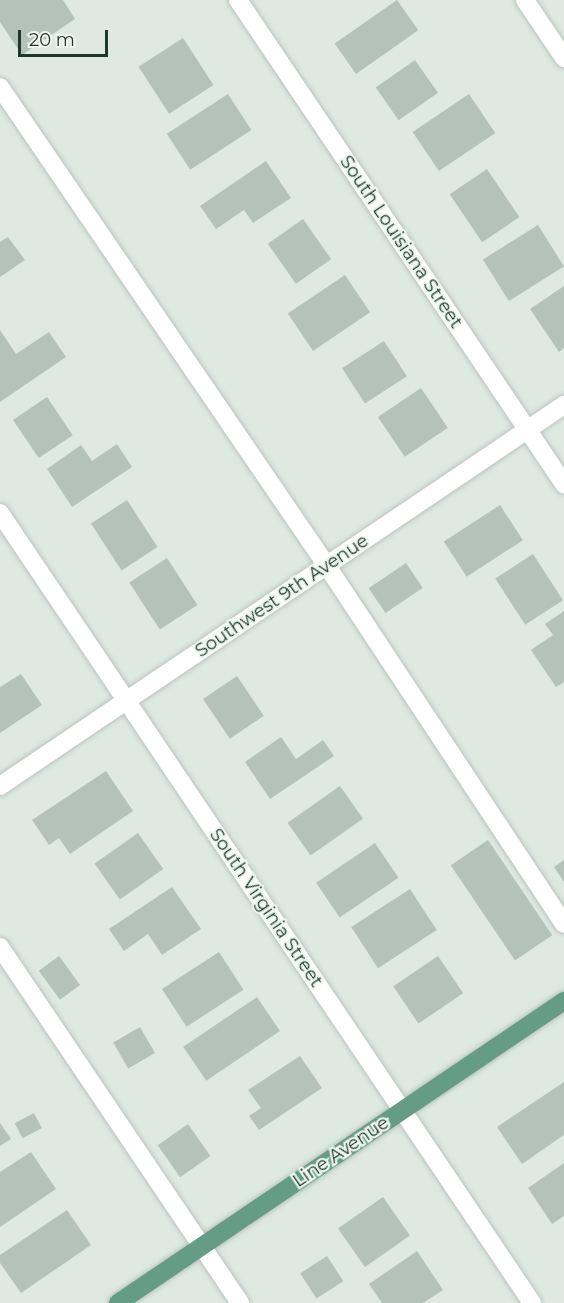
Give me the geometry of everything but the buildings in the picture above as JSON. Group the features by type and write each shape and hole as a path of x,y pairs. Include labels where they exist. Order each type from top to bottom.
{"main road":[{"name":"Line Avenue","path":"118,1303 564,1001"}],"street":[{"name":"South Louisiana Street","path":"238,0 564,484"},
{"path":"525,0 564,58"},
{"path":"0,87 327,566 564,924"},
{"name":"Southwest 9th Avenue","path":"0,786 564,405"},
{"name":"South Virginia Street","path":"0,513 532,1303"},
{"path":"0,947 240,1303"}]}
